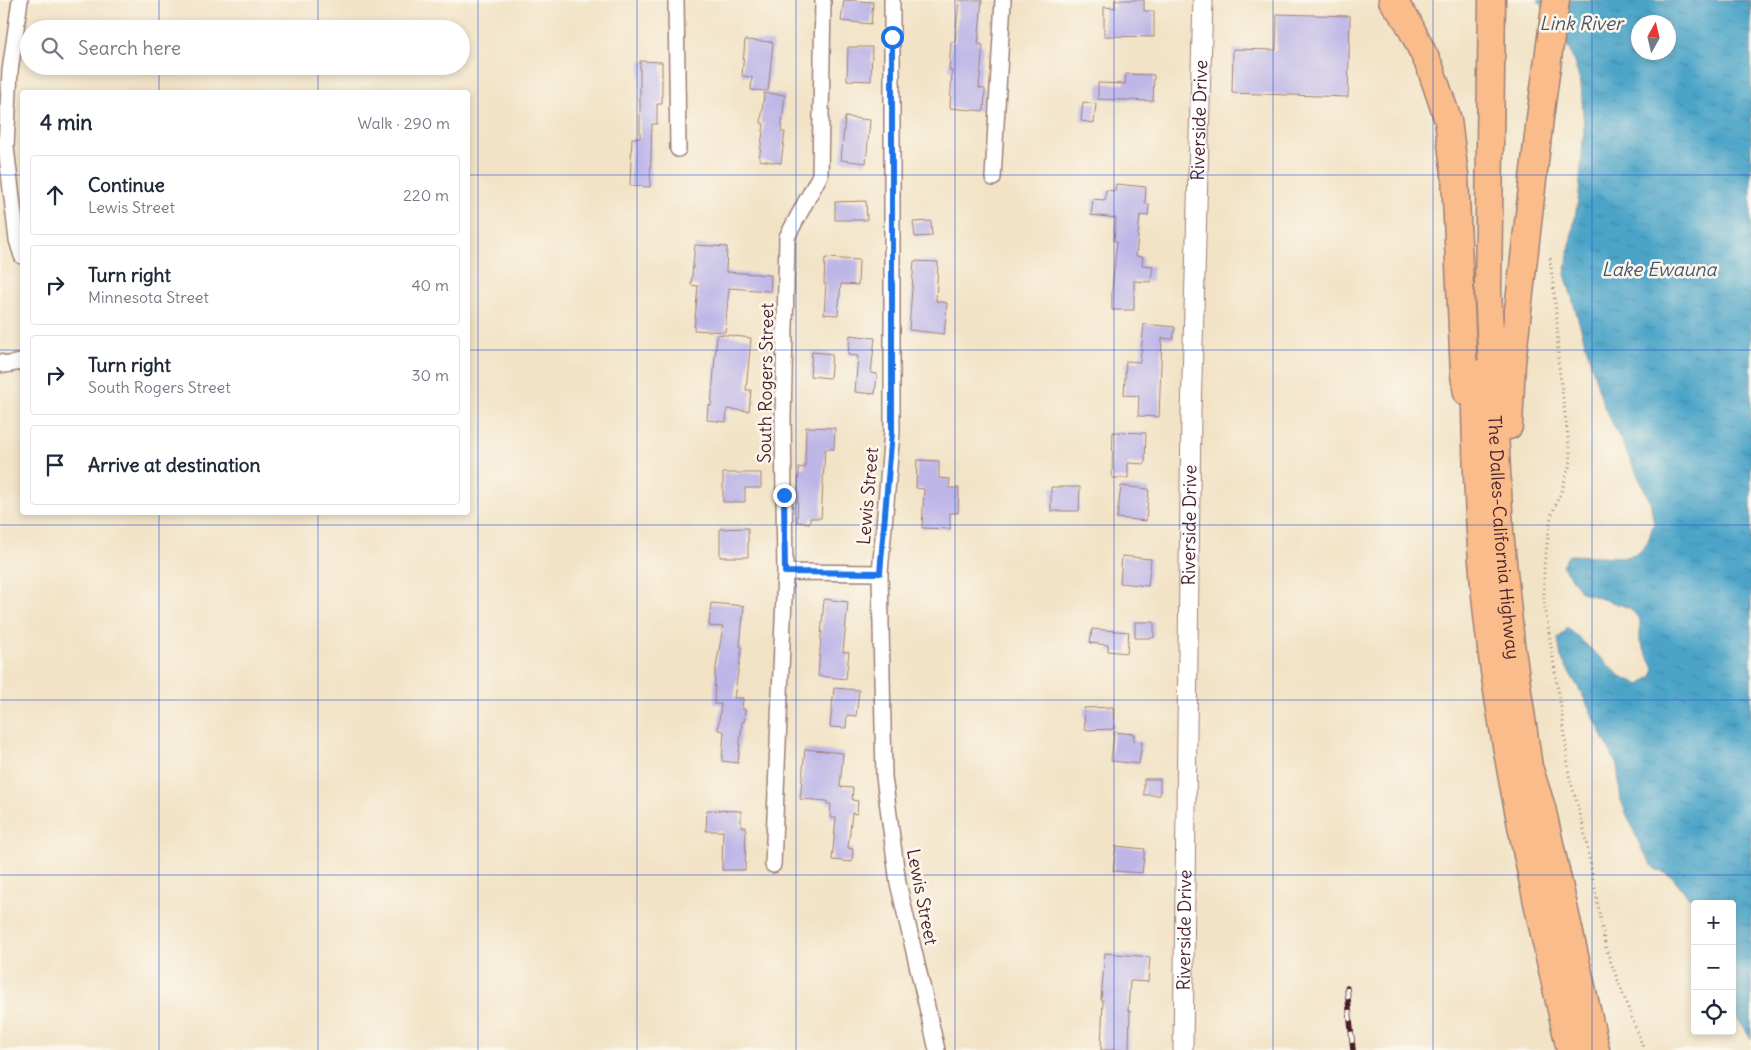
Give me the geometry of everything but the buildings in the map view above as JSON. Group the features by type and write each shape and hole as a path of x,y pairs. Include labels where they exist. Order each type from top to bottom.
{"highway":[{"path":"1392,0 1408,22 1430,67 1448,120 1455,175 1464,375 1476,460"},
{"path":"1542,808 1540,766 1519,633 1511,531 1509,429 1512,363 1540,118 1556,0"},
{"name":"The Dalles-California Highway","path":"1492,8 1482,117 1473,293 1476,460 1480,540 1491,648 1510,773 1570,1050"},
{"name":"The Dalles-California Highway","path":"1492,8 1488,290 1500,521 1511,643 1530,767 1542,808 1596,1050"}],"street":[{"path":"20,0 10,71 6,147 17,240 20,250"},
{"path":"676,0 678,149"},
{"name":"South Rogers Street","path":"773,865 785,572 783,419 787,237 820,175 823,0"},
{"name":"Lewis Street","path":"892,0 892,432 880,573 884,777 898,883 937,1050"},
{"path":"993,178 1003,0"},
{"name":"Riverside Drive","path":"1183,1050 1191,413 1203,0"},
{"path":"0,362 4,365 20,362"},
{"path":"785,572 880,573"}],"path":[{"path":"1746,0 1751,10"},
{"path":"1550,258 1557,321 1558,359 1570,461 1562,492 1551,516 1544,566 1544,602 1564,728 1569,775 1583,825 1606,949 1644,1050"}],"water":[{"name":"Lake Ewauna","path":"1538,0 1751,0 1751,1039 1736,1015 1736,900 1691,900 1672,876 1655,869 1643,852 1621,801 1617,765 1581,692 1561,658 1558,638 1568,628 1619,675 1640,685 1653,675 1654,668 1640,642 1640,620 1630,608 1581,592 1562,565 1569,555 1626,557 1640,552 1648,541 1654,523 1650,501 1603,404 1565,274 1579,194 1584,128 1581,84 1571,53 1563,36"}],"railway":[{"path":"1347,988 1353,1050"}],"route":[{"path":"784,495 785,572 880,573 892,432 892,37"}],"water label":[{"name":"Link River","path":"1581,23"}]}
